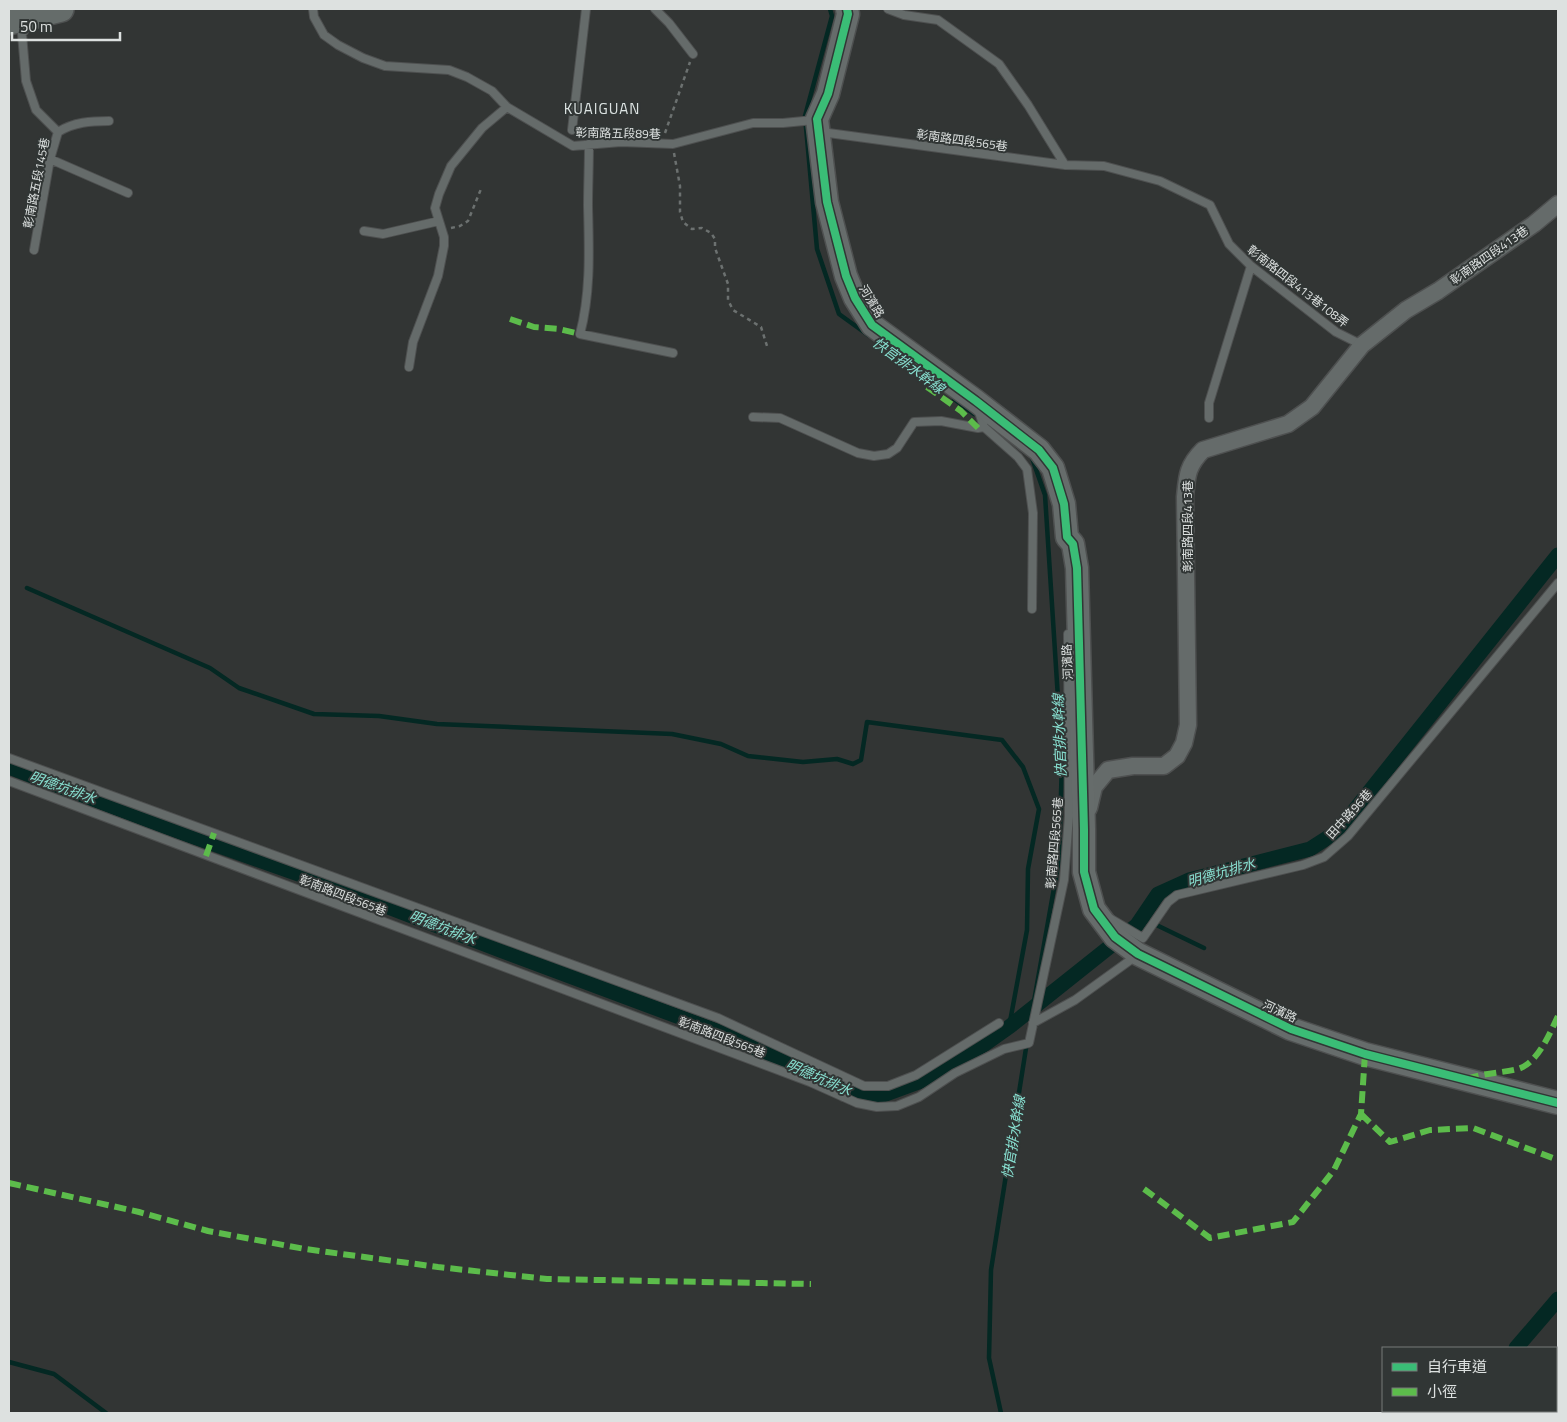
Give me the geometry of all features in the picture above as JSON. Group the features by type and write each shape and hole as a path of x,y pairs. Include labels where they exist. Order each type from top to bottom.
{"main road":[{"path":"9,22 34,12 61,9"}],"street":[{"path":"818,125 828,94 848,14 847,9"},
{"name":"河濱路","path":"818,125 827,202 846,276 855,298 872,325 1039,450 1053,468 1064,504 1067,546 1073,544 1076,568 1084,872 1094,909 1115,937 1138,954 1301,1032 1365,1054 1558,1103"},
{"name":"彰南路四段413巷","path":"1084,830 1094,787 1108,770 1133,766 1164,766 1177,756 1184,743 1188,725 1185,497 1187,475 1194,459 1203,450 1288,424 1312,406 1362,345 1406,310 1438,291 1534,224 1558,204"}],"lane":[{"name":"彰南路五段89巷","path":"313,9 314,17 324,35 338,45 363,58 385,66 449,70 492,91 507,107 573,146 622,142 674,144 753,124 818,125"},
{"path":"572,130 586,9"},
{"path":"655,9 669,23 693,54"},
{"path":"888,9 904,15 938,20 999,64 1028,105 1065,165"},
{"name":"彰南路五段145巷","path":"34,12 22,34 26,81 36,110 58,132 50,159 34,250"},
{"path":"409,367 413,342 438,276 444,246 442,231 435,208 439,194 451,166 482,128 507,107"},
{"path":"58,132 67,126 90,120 109,121"},
{"name":"彰南路四段565巷","path":"818,125 1065,165 1104,166"},
{"path":"590,144 588,192 589,266 585,313 580,334 673,353"},
{"path":"50,159 128,193"},
{"name":"彰南路四段413巷108弄","path":"1104,166 1160,181 1210,205 1229,244 1251,266 1336,332 1362,345"},
{"path":"364,230 382,234 439,221"},
{"path":"1210,418 1209,403 1251,266"},
{"path":"976,401 984,427 1018,458 1027,469 1034,513 1032,609"},
{"path":"752,417 780,418 858,453 874,456 888,454 897,448 914,422 941,421 978,428 984,427"},
{"name":"田中路96巷","path":"1094,909 1143,938 1168,902 1177,894 1303,865 1324,857 1348,836 1558,583"},
{"name":"彰南路四段565巷","path":"9,781 810,1082 857,1103 877,1107 897,1106 919,1097 955,1073 1004,1049 1029,1043 1064,880 1069,816 1068,622"},
{"path":"9,758 718,1018 864,1086 888,1086 916,1075 999,1023"},
{"path":"1033,1023 1075,1000 1138,954"},
{"path":"843,1096 851,1080"}],"path":[{"path":"661,145 693,54"},
{"path":"674,144 680,186 680,212 683,222 692,228 702,228 711,233 715,239 715,248 728,284 728,300 733,310 761,327 767,346"},
{"path":"442,231 460,226 468,221 481,189"}],"waterway":[{"name":"快官排水幹線","path":"830,9 832,16 805,116 817,249 839,314 868,335"},
{"name":"快官排水幹線","path":"954,399 974,414"},
{"name":"快官排水幹線","path":"1031,455 1045,495 1062,761 1059,860 1033,1007"},
{"name":"明德坑排水","path":"9,767 166,827 352,893 725,1034 852,1093 865,1098 875,1098 924,1080 985,1044 1009,1027 1137,925 1158,894 1189,880 1310,849 1338,831 1558,555"},
{"path":"27,588 210,668 239,688 314,714 379,716 437,724 672,734 721,744 748,756 803,762 837,759 853,764 861,760 867,722 1002,740 1023,767 1039,809 1028,869 1027,930 1009,1027"},
{"path":"1142,918 1204,948"},
{"name":"快官排水幹線","path":"1001,1413 989,1358 991,1270 1027,1042"},
{"path":"1517,1347 1558,1299"},
{"path":"9,1362 54,1374 106,1413"}],"marked path":[{"path":"510,319 534,327 559,329 580,334"},
{"path":"927,387 961,411 978,428"},
{"path":"206,856 214,833"},
{"path":"1467,1079 1525,1066 1532,1061 1542,1047 1558,1016"},
{"path":"1144,1189 1210,1238 1293,1222 1334,1170 1361,1114 1365,1054"},
{"path":"1361,1114 1390,1142 1430,1130 1473,1128 1558,1160"},
{"path":"9,1183 139,1212 208,1231 305,1249 438,1267 547,1279 811,1284"}],"cycle path":[{"path":"847,9 848,14 828,94 817,119 827,202 846,276 855,298 872,325 1039,450 1053,468 1064,504 1067,537 1073,544 1077,568 1084,872 1094,909 1115,937 1138,954 1291,1029 1365,1054 1558,1103"}],"district":[{"name":"KUAIGUAN","path":"602,108"}]}
